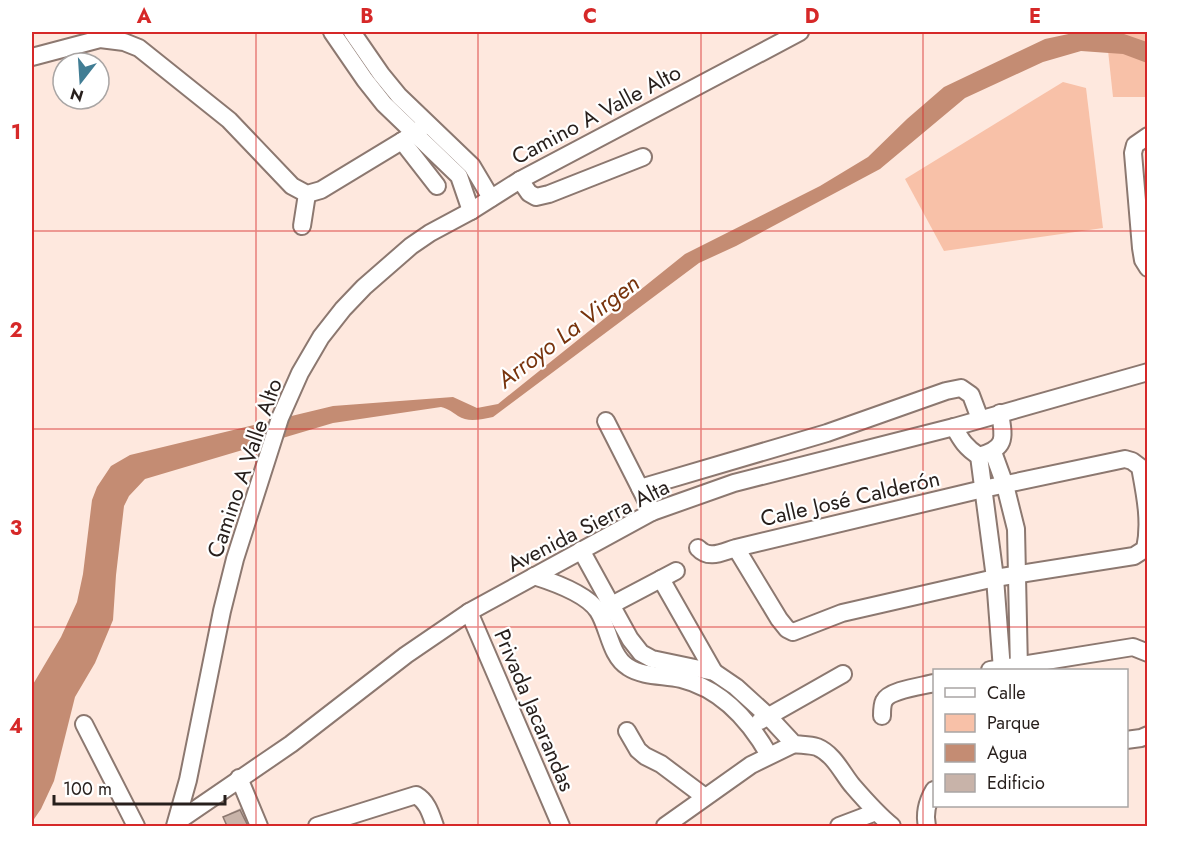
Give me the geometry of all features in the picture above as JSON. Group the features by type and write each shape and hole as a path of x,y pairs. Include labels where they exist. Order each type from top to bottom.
{"street":[{"path":"332,32 350,38 365,80 384,104 414,133 465,171 491,198"},
{"name":"Camino A Valle Alto","path":"176,824 188,780 224,601 280,417 300,373 343,309 364,287 411,246 430,233 471,211 520,180 800,32"},
{"path":"32,57 100,39 124,42 139,48 229,120 292,186 307,194 321,190 414,133"},
{"path":"414,133 438,186"},
{"path":"1148,136 1135,145 1133,153 1141,248 1143,260 1148,268"},
{"path":"520,180 529,193 536,197 643,157"},
{"path":"465,171 471,211"},
{"path":"302,226 307,194"},
{"name":"Avenida Sierra Alta","path":"176,824 291,744 388,669 469,612 652,512 734,483 954,427 1000,412 1148,372"},
{"path":"640,488 827,433 946,391 961,388 971,395 980,419"},
{"path":"986,454 1001,445 1003,438 1000,412"},
{"path":"606,421 652,512"},
{"path":"954,427 963,443 986,454 1005,485 1016,529 1016,574 1006,669"},
{"path":"986,454 983,489 1006,669"},
{"name":"Calle José Calderón","path":"701,551 714,555 983,489 1125,459 1140,467 1147,502 1147,540 1145,549 1140,554 1016,574"},
{"path":"736,548 779,619 787,629 793,632 842,614 1016,574"},
{"path":"581,550 605,608 651,666 702,687 725,700 752,726 769,755"},
{"path":"534,576 605,608 668,575 714,672"},
{"name":"Privada Jacarandas","path":"469,612 561,826"},
{"path":"1006,669 1133,647 1145,651"},
{"path":"651,666 714,672 736,687 794,744"},
{"path":"752,726 843,674"},
{"path":"882,716 882,705 887,696 933,683"},
{"path":"84,724 136,826"},
{"path":"627,731 638,750 645,756 661,764 705,797"},
{"path":"1128,740 1147,735"},
{"path":"665,826 751,765 794,744 817,747 825,752 876,812 892,826"},
{"path":"239,778 259,826"},
{"path":"927,826 925,818 928,800 933,792"},
{"path":"324,825 416,795 422,798 435,826"},
{"path":"839,826 876,812"}],"green space":[{"path":"1106,32 1147,32 1147,97 1113,97"},
{"path":"1063,82 1086,88 1103,228 944,251 905,179"}],"water":[{"path":"1078,32 1124,34 1147,42 1147,63 1123,54 1081,51 1043,62 965,98 880,169 736,246 699,263 493,417 466,419 441,407 333,423 145,479 129,496 124,506 113,620 95,663 75,697 54,781 32,822 32,686 61,637 77,602 83,574 92,500 97,487 111,466 130,455 333,406 453,397 477,408 498,404 685,254 820,186 868,157 944,87 1045,39"}],"building":[{"path":"240,810 248,826 227,826 223,817"}],"water label":[{"name":"Arroyo La Virgen","path":"568,331"}]}
